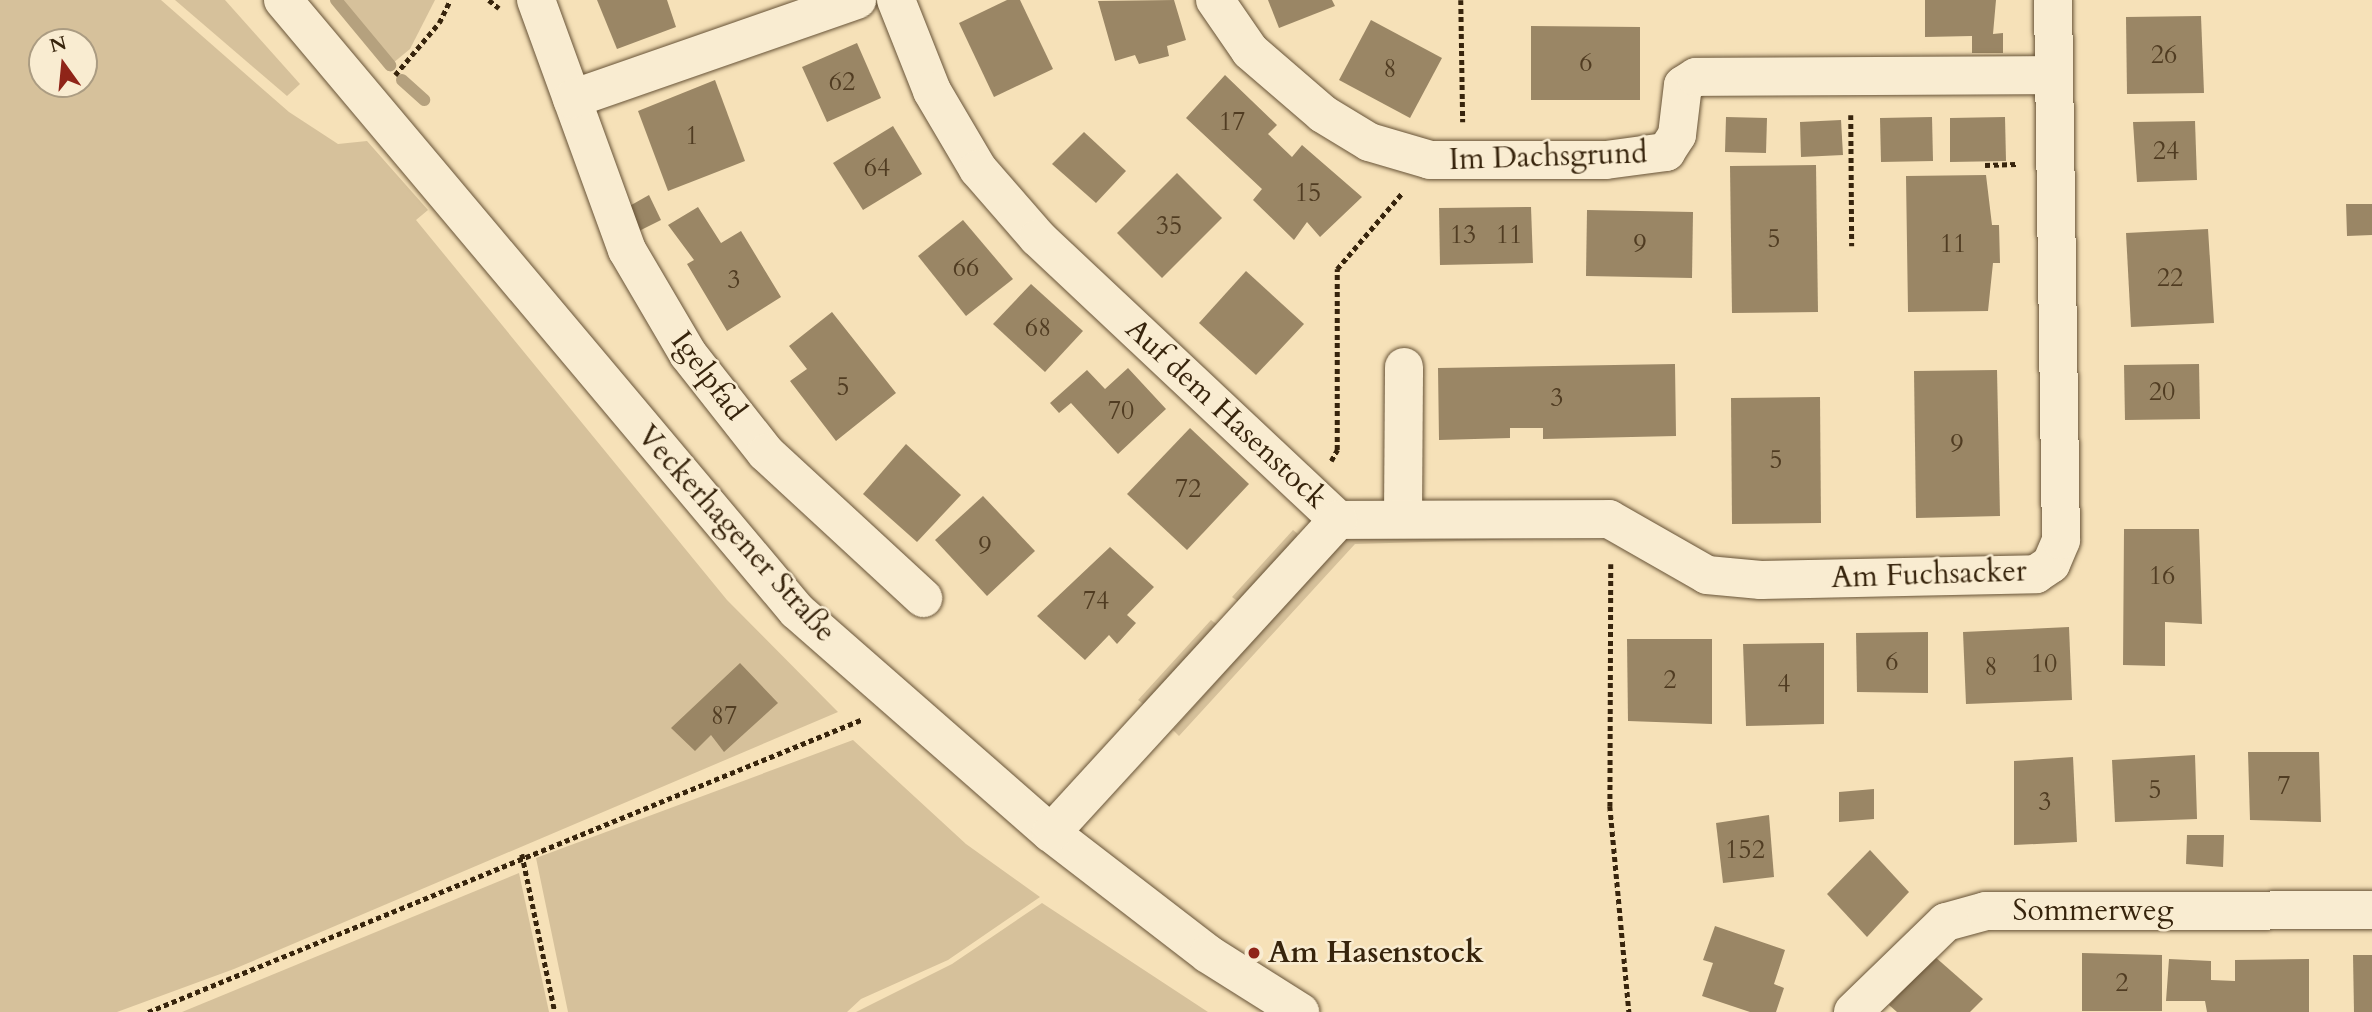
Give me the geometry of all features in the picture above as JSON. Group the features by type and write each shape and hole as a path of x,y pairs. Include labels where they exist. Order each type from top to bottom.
{"street":[{"name":"Veckerhagener Straße","path":"283,0 366,102 779,590 896,704 1051,833 1208,954 1300,1012"},
{"name":"Igelpfad","path":"537,0 627,250 688,354 766,453 923,598"},
{"path":"572,99 857,0"},
{"name":"Auf dem Hasenstock","path":"896,0 932,91 978,169 1038,238 1326,507 1051,833"},
{"name":"Im Dachsgrund","path":"1215,0 1250,51 1322,114 1369,142 1447,161 1646,158 1666,152 1676,135 1683,85 1696,77 2054,75"},
{"name":"Am Fuchsacker","path":"1326,507 1403,516 1609,519 1716,576 2004,577 2036,574 2051,564 2061,540 2053,0"},
{"path":"1403,516 1404,367"},
{"name":"Sommerweg","path":"1853,1012 1946,922 1986,911 2372,910"}],"path":[{"path":"366,102 413,58 450,0"},
{"path":"1326,507 1337,450 1337,269 1447,161 1461,0"},
{"path":"1851,75 1852,246"},
{"path":"1985,165 2027,164"},
{"path":"1609,519 1610,806 1629,1012"},
{"path":"148,1012 522,854 896,704"},
{"path":"522,854 555,1012"}],"shaded area":[{"path":"0,0 161,0 289,112 338,144 367,141 428,210 416,220 727,600 838,712 234,969 117,1012 0,1012"},
{"path":"175,0 225,0 300,84 287,96"},
{"path":"343,0 435,0 410,49 393,63"},
{"path":"1293,530 1298,534 1292,545 1240,603 1232,597"},
{"path":"1596,537 1355,544 1179,736 1173,730 1344,538"},
{"path":"1211,620 1219,626 1146,706 1138,700"},
{"path":"853,740 966,844 1040,897 948,960 861,999 847,1012 568,1012 536,858"},
{"path":"519,873 549,1012 182,1012"},
{"path":"1042,903 1208,1012 856,1012 952,964"}],"building":[{"path":"597,0 667,0 676,27 617,49"},
{"path":"1007,0 1020,0 1053,69 994,97 959,23"},
{"path":"1174,0 1186,40 1167,46 1169,56 1139,64 1135,55 1115,61 1098,1"},
{"path":"1268,0 1332,0 1335,6 1279,28"},
{"path":"1925,0 1996,0 1993,34 2003,33 2003,53 1972,53 1972,36 1925,37"},
{"path":"2201,16 2204,93 2127,94 2126,17"},
{"path":"1371,20 1442,58 1410,118 1339,80"},
{"path":"1531,26 1640,27 1640,100 1531,100"},
{"path":"857,43 881,98 827,122 802,67"},
{"path":"1225,75 1277,125 1268,134 1292,157 1302,145 1362,197 1320,237 1307,222 1294,240 1253,200 1262,189 1186,118"},
{"path":"715,80 745,161 668,191 638,111"},
{"path":"1726,117 1767,118 1766,153 1725,152"},
{"path":"1932,117 1933,161 1881,162 1880,118"},
{"path":"2005,117 2006,161 1950,162 1950,118"},
{"path":"1841,120 1843,155 1801,157 1800,122"},
{"path":"2195,121 2197,180 2137,182 2133,122"},
{"path":"893,126 922,174 863,210 833,163"},
{"path":"1084,132 1126,171 1096,203 1052,164"},
{"path":"1816,165 1818,312 1732,313 1730,166"},
{"path":"1177,173 1222,218 1162,278 1117,233"},
{"path":"1986,175 1992,225 1999,225 2000,263 1993,263 1988,311 1908,312 1906,176"},
{"path":"649,195 661,220 637,232 626,208"},
{"path":"2346,204 2372,204 2372,235 2347,236"},
{"path":"698,207 721,243 741,231 781,297 727,331 687,264 694,260 668,225"},
{"path":"1531,207 1533,263 1440,265 1439,208"},
{"path":"1587,210 1693,212 1692,278 1586,276"},
{"path":"963,220 1013,279 966,316 918,256"},
{"path":"2208,229 2214,323 2131,327 2126,233"},
{"path":"1246,271 1304,324 1256,375 1199,323"},
{"path":"1031,284 1083,331 1045,372 993,324"},
{"path":"832,312 896,393 836,441 790,381 807,369 789,346"},
{"path":"1675,364 1676,436 1543,439 1543,428 1510,428 1510,438 1439,440 1438,368"},
{"path":"2199,364 2200,419 2125,420 2124,365"},
{"path":"1128,368 1166,409 1118,454 1071,403 1059,413 1050,403 1087,370 1105,389"},
{"path":"1997,370 2000,516 1916,518 1914,371"},
{"path":"1820,397 1821,523 1732,524 1731,398"},
{"path":"1190,428 1249,484 1187,550 1127,494"},
{"path":"906,444 961,495 917,542 863,494"},
{"path":"983,496 1035,551 987,596 935,540"},
{"path":"2124,529 2199,529 2202,624 2165,622 2165,666 2123,665"},
{"path":"1110,547 1154,587 1127,615 1136,623 1117,644 1109,635 1085,660 1037,616"},
{"path":"2069,627 2072,700 1966,704 1963,632"},
{"path":"1928,632 1928,693 1857,692 1856,633"},
{"path":"1627,639 1712,639 1712,724 1628,721"},
{"path":"1824,643 1824,724 1746,726 1743,644"},
{"path":"740,663 778,703 724,752 711,735 695,751 671,728"},
{"path":"2248,752 2319,752 2321,822 2250,820"},
{"path":"2195,755 2197,819 2115,822 2112,760"},
{"path":"2073,757 2077,842 2014,845 2014,761"},
{"path":"1874,789 1874,819 1839,822 1839,792"},
{"path":"1769,815 1774,877 1723,883 1716,823"},
{"path":"2187,835 2224,835 2223,867 2186,864"},
{"path":"1870,850 1909,892 1867,937 1827,894"},
{"path":"1715,926 1785,950 1774,984 1784,988 1776,1012 1750,1012 1702,996 1713,963 1703,960"},
{"path":"2082,953 2162,955 2162,1011 2082,1011"},
{"path":"2353,955 2372,955 2372,1012 2354,1012"},
{"path":"1934,956 1983,999 1970,1012 1897,1012 1889,1005"},
{"path":"2169,959 2211,961 2211,980 2235,981 2235,960 2309,959 2309,1012 2207,1012 2205,1001 2166,1001"}],"waterway":[{"path":"336,0 390,65"},
{"path":"402,80 424,100"}],"place":[{"name":"Am Hasenstock","path":"1254,953"}]}
